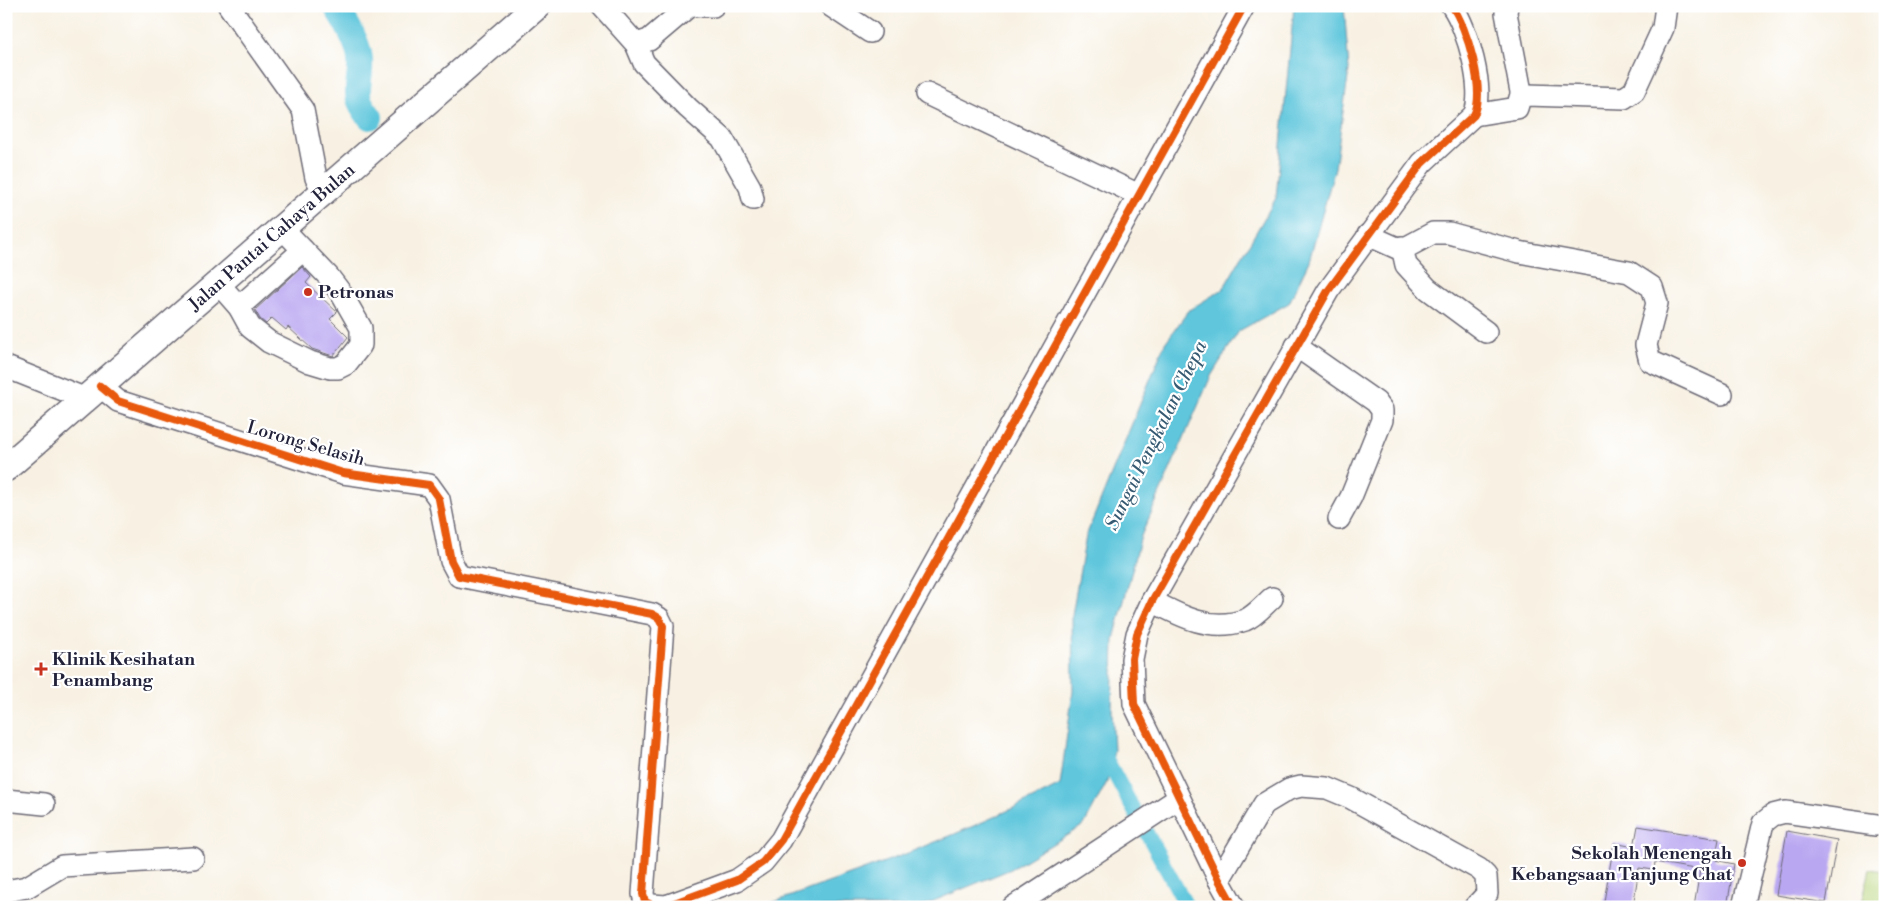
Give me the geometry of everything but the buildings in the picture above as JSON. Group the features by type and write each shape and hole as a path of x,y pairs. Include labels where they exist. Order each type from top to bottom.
{"main road":[{"name":"Jalan Pantai Cahaya Bulan","path":"6,468 537,6"}],"street":[{"path":"229,6 303,110 316,178 324,191"},
{"path":"602,6 636,44 644,63 688,108 722,138 750,187 753,199"},
{"path":"636,44 649,40 689,6"},
{"path":"699,6 713,6"},
{"path":"831,6 870,32"},
{"path":"927,94 1139,195 1244,6"},
{"path":"1234,907 1218,880 1134,704 1132,659 1137,634 1152,601 1320,304 1368,235 1422,163 1478,108 1478,92 1472,58 1460,18 1452,6"},
{"path":"1507,6 1506,13 1522,97"},
{"path":"1474,114 1517,108 1520,98 1527,95 1624,98 1634,91 1663,28 1666,6"},
{"name":"Lorong Selasih","path":"6,367 93,392 343,473 429,485 439,498 451,561 459,576 652,614 659,618 663,626 643,894 646,902 652,905 666,906 737,880 763,862 780,840 1139,195"},
{"path":"218,283 239,307 250,327 269,342 310,362 330,368 338,368 346,364 361,345 361,328 341,293 328,276 282,228"},
{"path":"1368,235 1397,248 1433,233 1449,233 1519,252 1629,272 1652,287 1656,303 1646,345 1650,361 1722,394"},
{"path":"1402,247 1406,265 1428,289 1486,332"},
{"path":"239,307 303,250"},
{"path":"1296,346 1376,402 1382,410 1382,420 1358,480 1339,519"},
{"path":"1152,601 1193,622 1207,624 1246,620 1272,598"},
{"path":"1218,880 1264,804 1289,789 1301,786 1327,788 1351,798 1479,869 1486,876 1487,894 1475,907"},
{"path":"1013,907 1179,798"},
{"path":"6,800 44,804"},
{"path":"1743,907 1763,824 1773,816 1785,812 1876,825"},
{"path":"6,891 27,887 62,866 192,858"}],"green space":[{"path":"1870,869 1885,871 1885,907 1861,907"}],"water":[{"name":"Sungai Pengkalan Chepa","path":"1294,6 1344,6 1349,70 1335,168 1309,261 1289,303 1239,331 1211,376 1141,536 1114,639 1112,710 1114,750 1107,782 1084,825 1011,869 919,907 760,907 950,836 1060,785 1073,691 1072,615 1086,536 1165,343 1189,310 1223,289 1276,198"}],"waterway":[{"path":"336,6 357,45 360,59 358,95 370,117"},
{"path":"1101,749 1137,816"},
{"path":"1145,830 1187,907"}],"cycle path":[{"path":"100,386 118,401 343,473 429,485 439,499 451,561 459,576 652,614 659,618 663,626 643,894 645,902 652,905 666,906 737,880 763,862 781,840 1244,6"},
{"path":"1234,907 1219,880 1134,704 1132,659 1137,634 1152,601 1328,291 1422,163 1474,115 1478,91 1473,59 1469,43 1452,6"}],"place":[{"name":"Petronas","path":"308,292"},
{"name":"Klinik Kesihatan Penambang","path":"41,669"},
{"name":"Sekolah Menengah Kebangsaan Tanjung Chat","path":"1742,863"}]}
